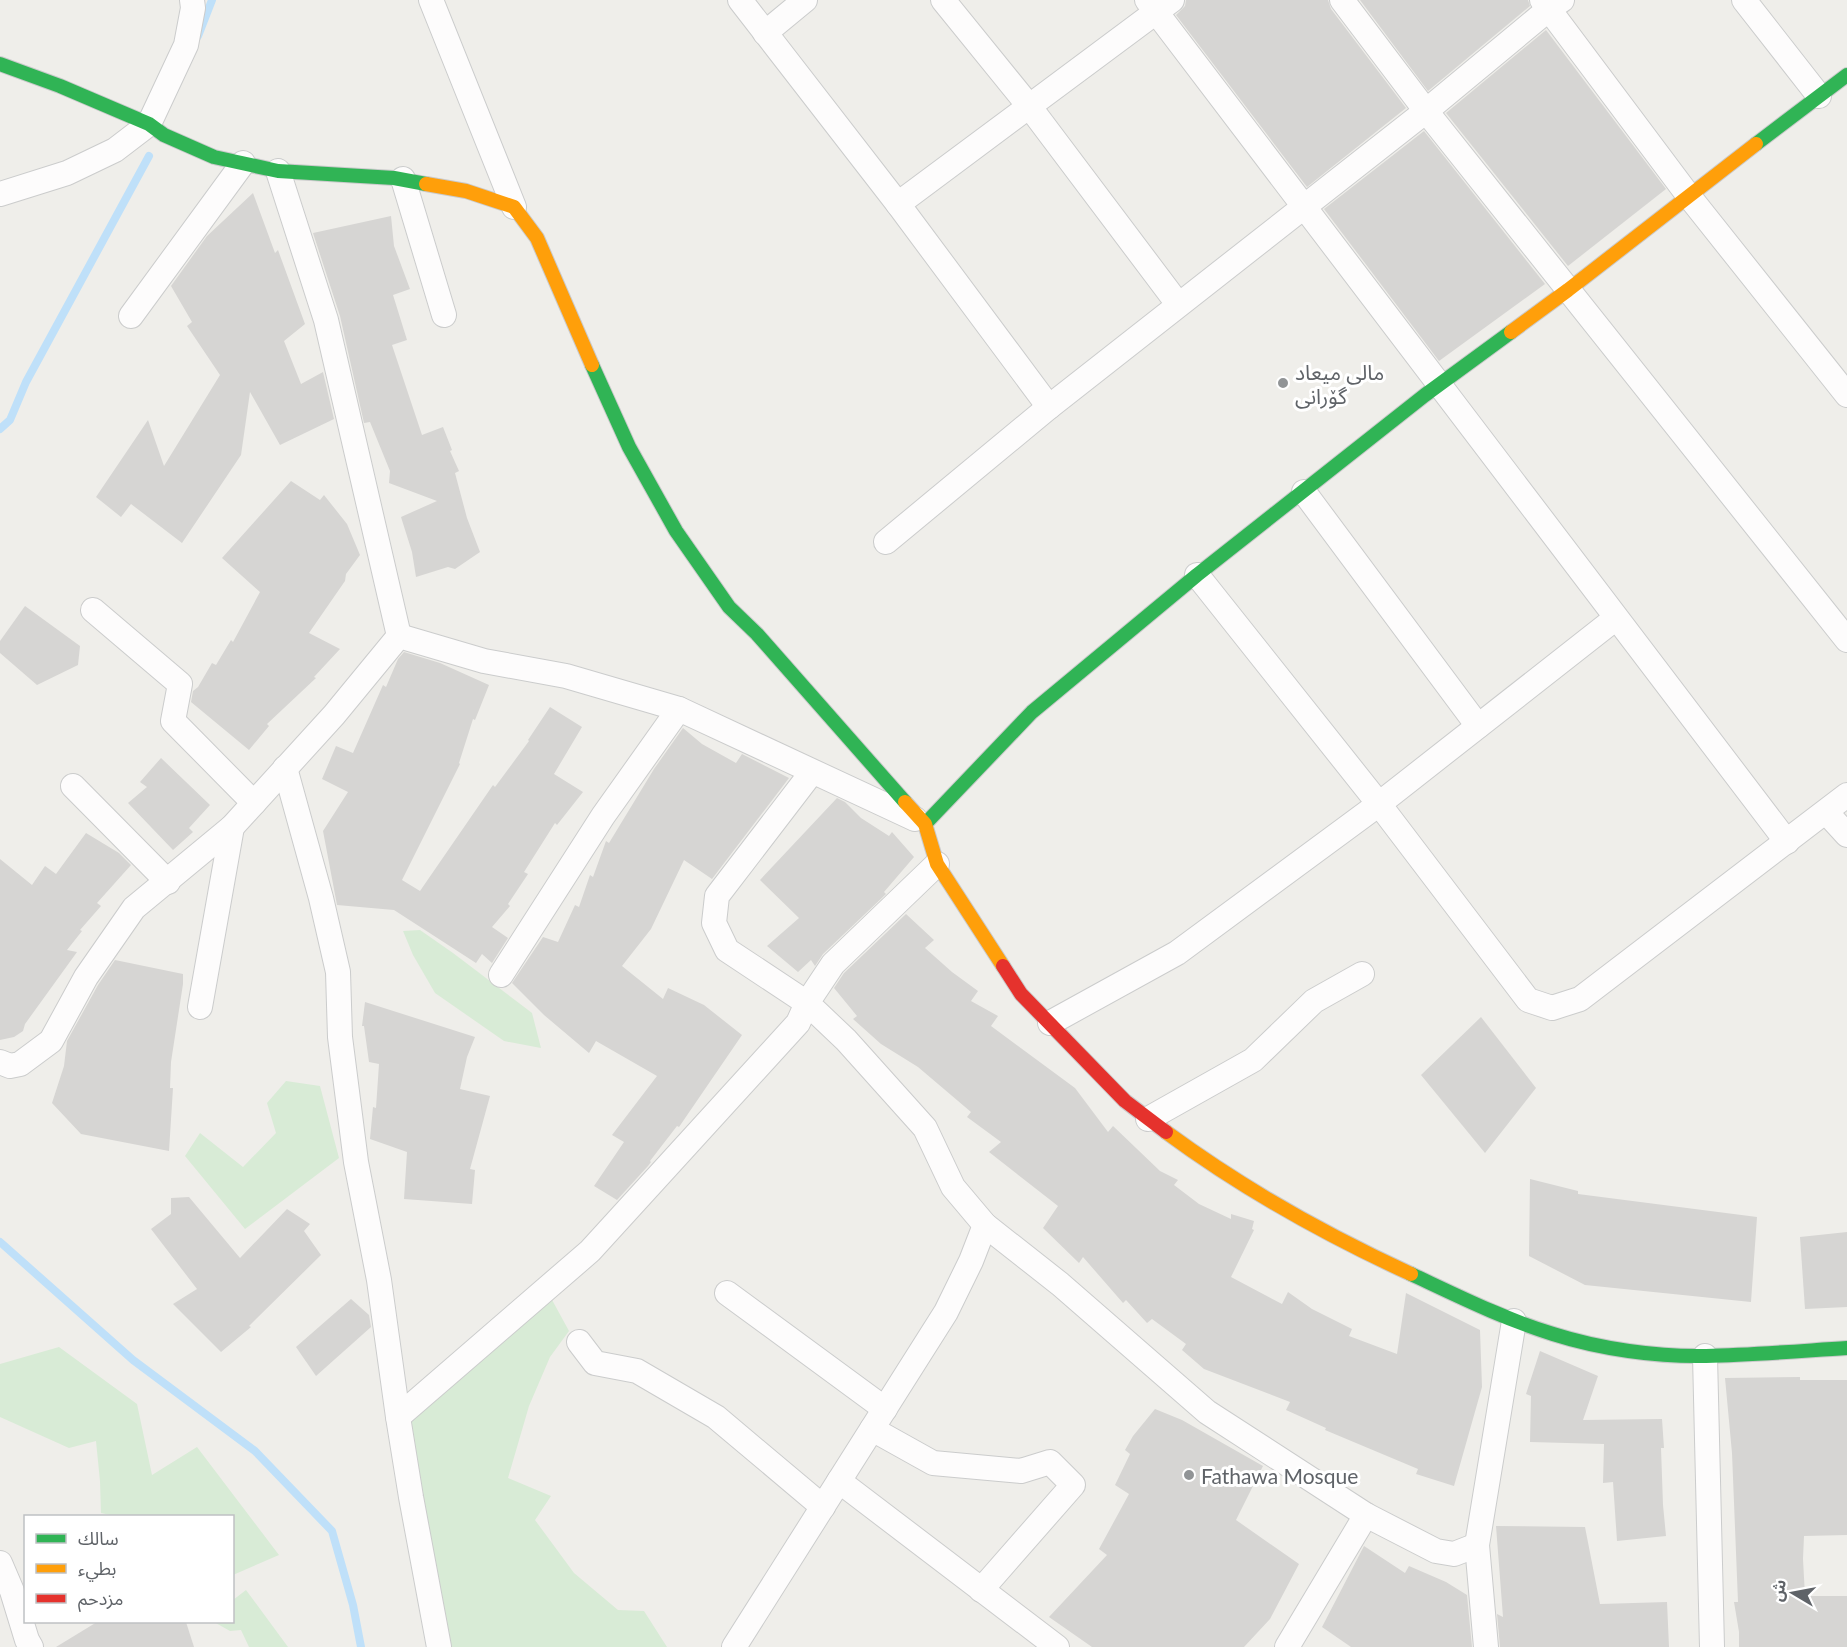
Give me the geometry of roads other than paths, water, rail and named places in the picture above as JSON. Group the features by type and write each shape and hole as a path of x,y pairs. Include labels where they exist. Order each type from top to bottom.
{"street":[{"path":"0,194 76,168 156,129 186,45 192,0"},
{"path":"432,0 514,207 537,238 629,447 676,531 729,607 757,634 926,824 937,864 1021,994 1125,1101 1208,1163 1274,1203 1383,1261 1514,1321 1555,1335 1600,1346 1662,1354 1705,1356 1847,1348"},
{"path":"740,0 898,204 1049,407"},
{"path":"765,33 805,0"},
{"path":"943,0 1029,106 1178,304"},
{"path":"1342,0 1426,111 1847,640"},
{"path":"1744,0 1819,96"},
{"path":"886,542 1178,304 1306,207 1426,111 1551,3 1688,195 1847,395"},
{"path":"898,204 1029,106 1159,4 1439,385 1787,842"},
{"path":"0,64 60,86 214,157 278,171 403,179 466,190 514,207"},
{"path":"926,824 1032,712 1197,575 1439,385 1568,290 1688,195 1847,75"},
{"path":"131,316 243,163"},
{"path":"278,171 326,320 399,636"},
{"path":"403,179 444,315"},
{"path":"1304,492 1478,726"},
{"path":"1197,575 1379,804 1528,1000 1552,1008 1580,999 1847,795"},
{"path":"93,610 180,684 173,721 254,803"},
{"path":"1050,1023 1177,953 1379,804 1616,618"},
{"path":"399,636 484,661 566,676 680,710 926,824"},
{"path":"0,1062 10,1066 20,1064 51,1041 86,977 134,909 232,827 334,715 399,636"},
{"path":"501,975 603,816 680,710"},
{"path":"285,768 321,898 338,972 340,1037 356,1162 379,1280 411,1497 439,1647"},
{"path":"812,772 717,896 714,923 727,950 807,1003 846,1040 925,1128 953,1187 985,1225 1060,1284 1207,1412 1366,1515 1436,1551 1454,1554 1478,1545"},
{"path":"74,786 168,882"},
{"path":"1826,812 1847,835"},
{"path":"200,1007 232,827"},
{"path":"398,1417 590,1251 798,1023 807,1003 833,964 937,864"},
{"path":"1149,1119 1253,1060 1314,1001 1362,974"},
{"path":"734,1647 946,1312 971,1261 985,1225"},
{"path":"727,1293 933,1463 1021,1471 1050,1462 1073,1485 981,1590"},
{"path":"1486,1647 1478,1545 1514,1321"},
{"path":"579,1342 595,1364 636,1371 716,1417 823,1507"},
{"path":"1705,1356 1712,1647"},
{"path":"839,1481 1057,1647"},
{"path":"1287,1647 1366,1515"},
{"path":"0,1563 31,1647"}],"waterway":[{"path":"198,36 212,0"},
{"path":"0,429 10,420 26,382 149,156"},
{"path":"0,1242 133,1360 255,1451 332,1531 353,1605 361,1647"}],"place":[{"name":"مالی میعاد گۆرانی","path":"1283,383"},
{"name":"Fathawa Mosque","path":"1189,1475"}]}
